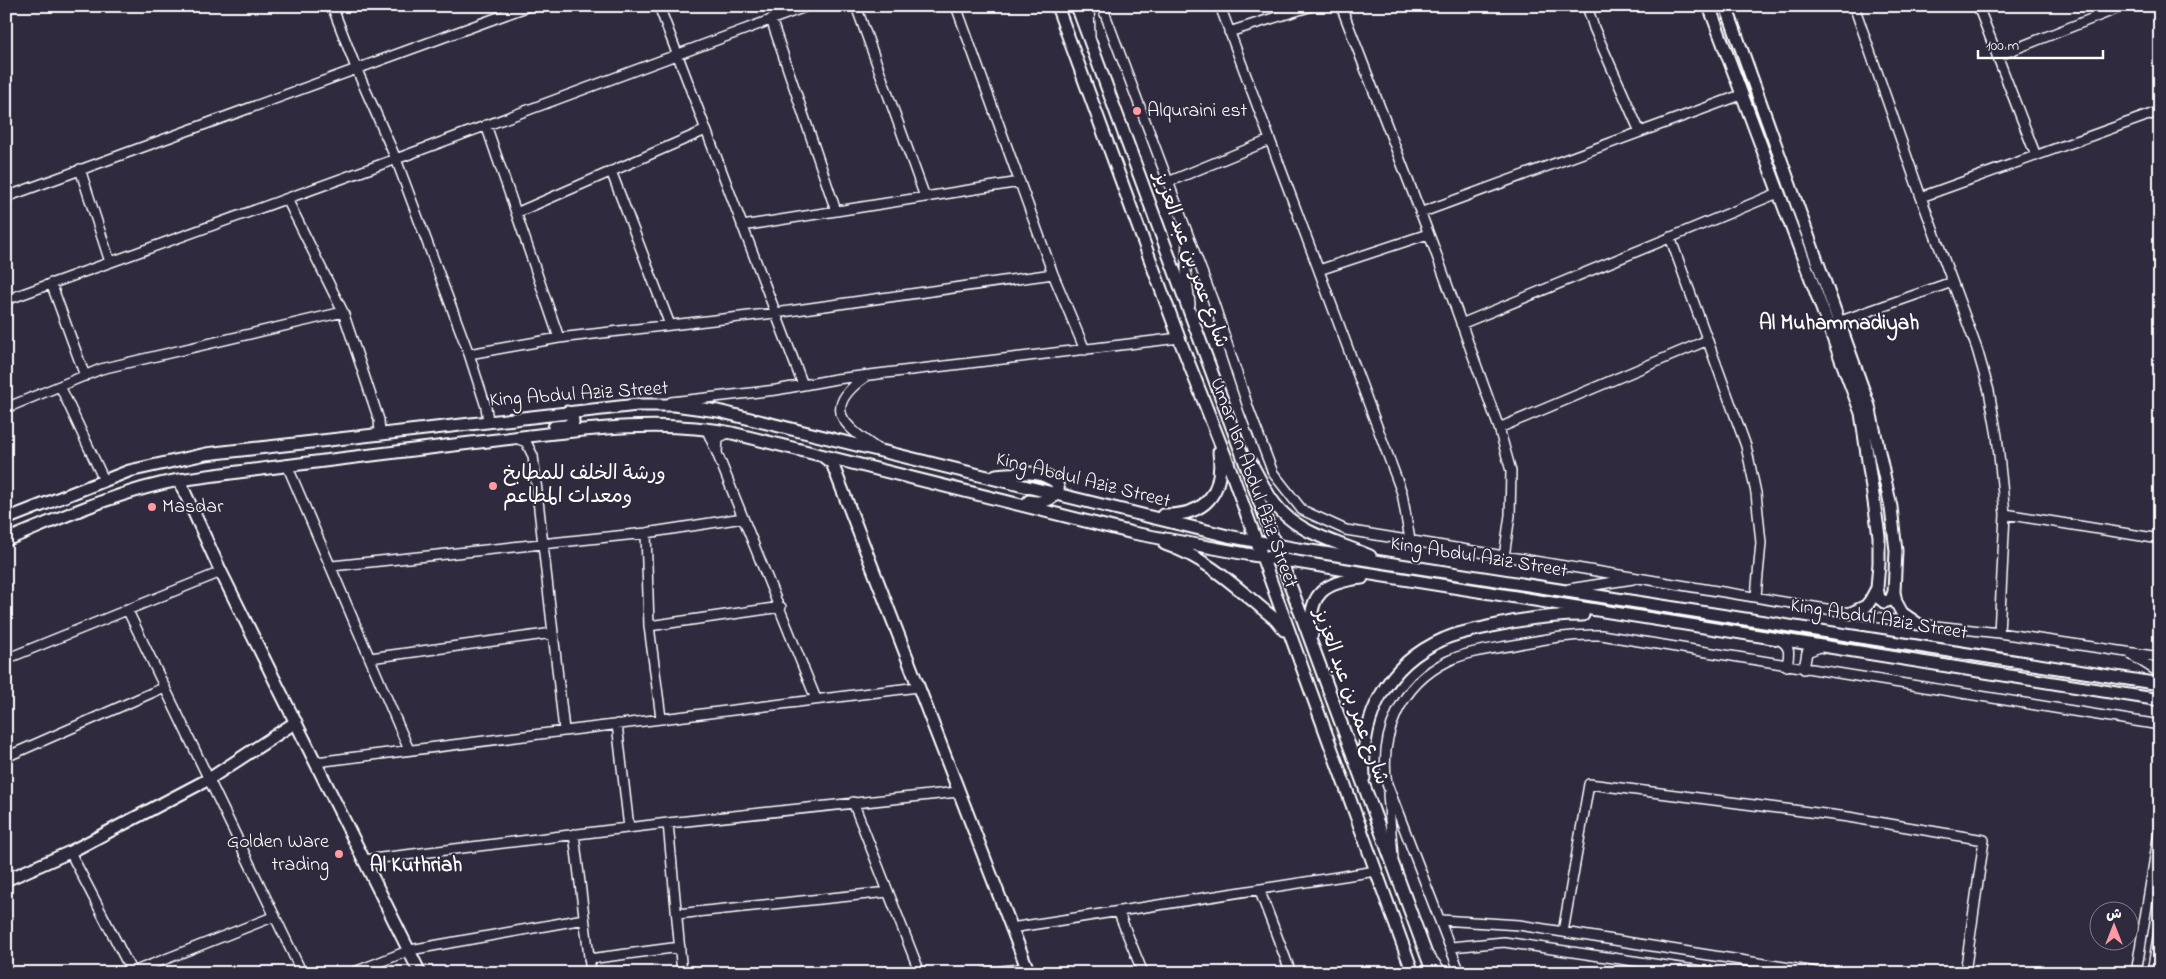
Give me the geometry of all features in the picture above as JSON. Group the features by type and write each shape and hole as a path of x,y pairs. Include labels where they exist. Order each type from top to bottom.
{"street":[{"path":"332,6 356,68 396,159 469,354 486,407 488,421"},
{"path":"6,197 529,6"},
{"path":"659,6 802,385"},
{"path":"6,300 287,199 808,6"},
{"path":"856,6 926,197"},
{"path":"956,6 1053,274 1085,350"},
{"name":"Umar Ibn Abdul Aziz Street","path":"1057,6 1217,440 1228,463 1413,973"},
{"name":"شارع عمر بن عبد العزيز","path":"1077,6 1424,950"},
{"path":"1089,6 1091,43"},
{"path":"1102,6 1273,473 1302,510 1346,530 1504,557 1643,577 1918,624 2000,633 2160,658"},
{"path":"1220,6 1402,493 1410,540"},
{"path":"1230,32 1312,6"},
{"path":"1341,6 1428,234 1499,428 1511,471 1510,515 1504,557"},
{"path":"1586,6 1640,132"},
{"path":"1709,6 1861,413 1879,536 1877,588 1879,598 1884,602 1891,600 1894,592"},
{"path":"1726,6 1838,322 1870,406 1882,462 1896,551 1894,592 1898,608 1918,624"},
{"path":"1854,6 1921,197 1977,348 1989,391 1997,436 2006,514 2000,633"},
{"path":"1978,6 2036,156"},
{"path":"1997,56 2124,6"},
{"path":"771,20 836,211"},
{"path":"1420,214 1741,94"},
{"path":"1921,197 2160,111"},
{"path":"486,125 559,338"},
{"path":"516,213 706,130"},
{"path":"1168,182 1270,140"},
{"path":"80,169 110,262"},
{"path":"611,171 670,325"},
{"path":"742,226 1020,182"},
{"path":"1461,324 1778,193"},
{"path":"287,199 343,312 379,420 380,434"},
{"path":"1187,234 1186,272 1192,319"},
{"path":"1319,270 1428,234"},
{"path":"1670,238 1746,446 1756,493 1761,543 1756,596"},
{"path":"469,354 559,338 775,313 1053,274"},
{"path":"1838,322 1952,282"},
{"path":"51,283 85,376"},
{"path":"6,408 101,370 343,312"},
{"path":"637,405 1179,338"},
{"path":"1499,428 1708,340"},
{"path":"868,376 846,393 841,414 850,430 879,450"},
{"path":"60,386 104,480"},
{"name":"King Abdul Aziz Street","path":"6,519 104,480 154,464 206,454 566,412 637,405 674,405 718,411 1274,545 2160,684"},
{"path":"464,444 493,434 570,425 573,419 566,412"},
{"name":"King Abdul Aziz Street","path":"6,540 97,503 132,491 178,480 516,438 648,426 706,428 1133,532 1261,557 1616,615 2160,700"},
{"path":"706,428 781,608 816,700"},
{"path":"1232,431 1273,501 1292,521 1315,535 1386,562"},
{"path":"717,453 718,438 723,434 732,433"},
{"path":"516,438 526,442 532,451 545,543 564,730"},
{"path":"1144,514 1181,515 1200,508 1207,502 1214,494 1220,476 1221,465 1217,440"},
{"path":"824,457 832,463 1028,970 985,973"},
{"path":"287,465 332,566 409,750"},
{"path":"841,487 841,478 845,470 852,467 864,467"},
{"path":"178,480 221,572 420,973"},
{"path":"920,480 962,484 1039,503 1053,499 1056,493"},
{"path":"2006,514 2160,539"},
{"path":"332,566 646,533 743,518"},
{"path":"1133,532 1188,551 1202,560 1275,619 1292,641"},
{"path":"646,533 649,626 661,718"},
{"path":"6,659 221,572"},
{"path":"1315,653 1310,618 1313,604 1321,592 1332,583 1342,580 1375,576"},
{"path":"1563,590 1643,577"},
{"path":"1851,613 1866,606 1877,588"},
{"path":"649,626 781,608"},
{"path":"127,609 302,973"},
{"path":"1365,792 1363,748 1373,710 1393,677 1416,655 1434,643 1452,636 1524,619 1561,615 1616,615"},
{"path":"370,658 553,633"},
{"path":"1395,871 1384,768 1386,738 1397,710 1413,687 1425,676 1449,661 1467,654 1578,634 1601,635 2160,725"},
{"path":"1781,640 1789,651 1787,666"},
{"path":"1804,669 1807,652 1820,647"},
{"path":"2128,652 2160,673"},
{"path":"6,758 165,687"},
{"path":"316,762 918,687"},
{"path":"6,880 70,852 209,779 296,722"},
{"path":"617,724 629,828"},
{"path":"1387,784 1460,973"},
{"path":"1563,932 1589,784 1848,817 1984,840 1965,973"},
{"path":"364,860 668,823 958,792"},
{"path":"853,802 920,973"},
{"path":"668,823 682,973"},
{"path":"2136,973 2160,826"},
{"path":"574,834 591,973"},
{"path":"70,852 131,972 275,916"},
{"path":"1011,928 1376,871 1388,873 1401,904 1415,925"},
{"path":"1259,888 1291,973"},
{"path":"677,914 888,892"},
{"path":"1118,911 1142,973"},
{"path":"352,973 410,950 584,919"},
{"path":"1441,920 1519,925 1822,973"},
{"path":"2152,973 2158,953 2160,925"},
{"path":"2141,941 2159,937"},
{"path":"2141,941 2158,953"},
{"path":"1451,946 1504,942 1714,973"},
{"path":"589,959 680,947"},
{"path":"1424,950 1433,973"},
{"path":"1424,950 1443,973"}],"place":[{"name":"Alquraini est","path":"1137,111"},
{"name":"ورشة الخلف للمطابخ ومعدات المطاعم","path":"493,486"},
{"name":"Masdar","path":"152,507"},
{"name":"Golden Ware trading","path":"339,854"}],"district":[{"name":"Al Muhammadiyah","path":"1839,324"},
{"name":"Al Kuthriah","path":"416,866"}]}
